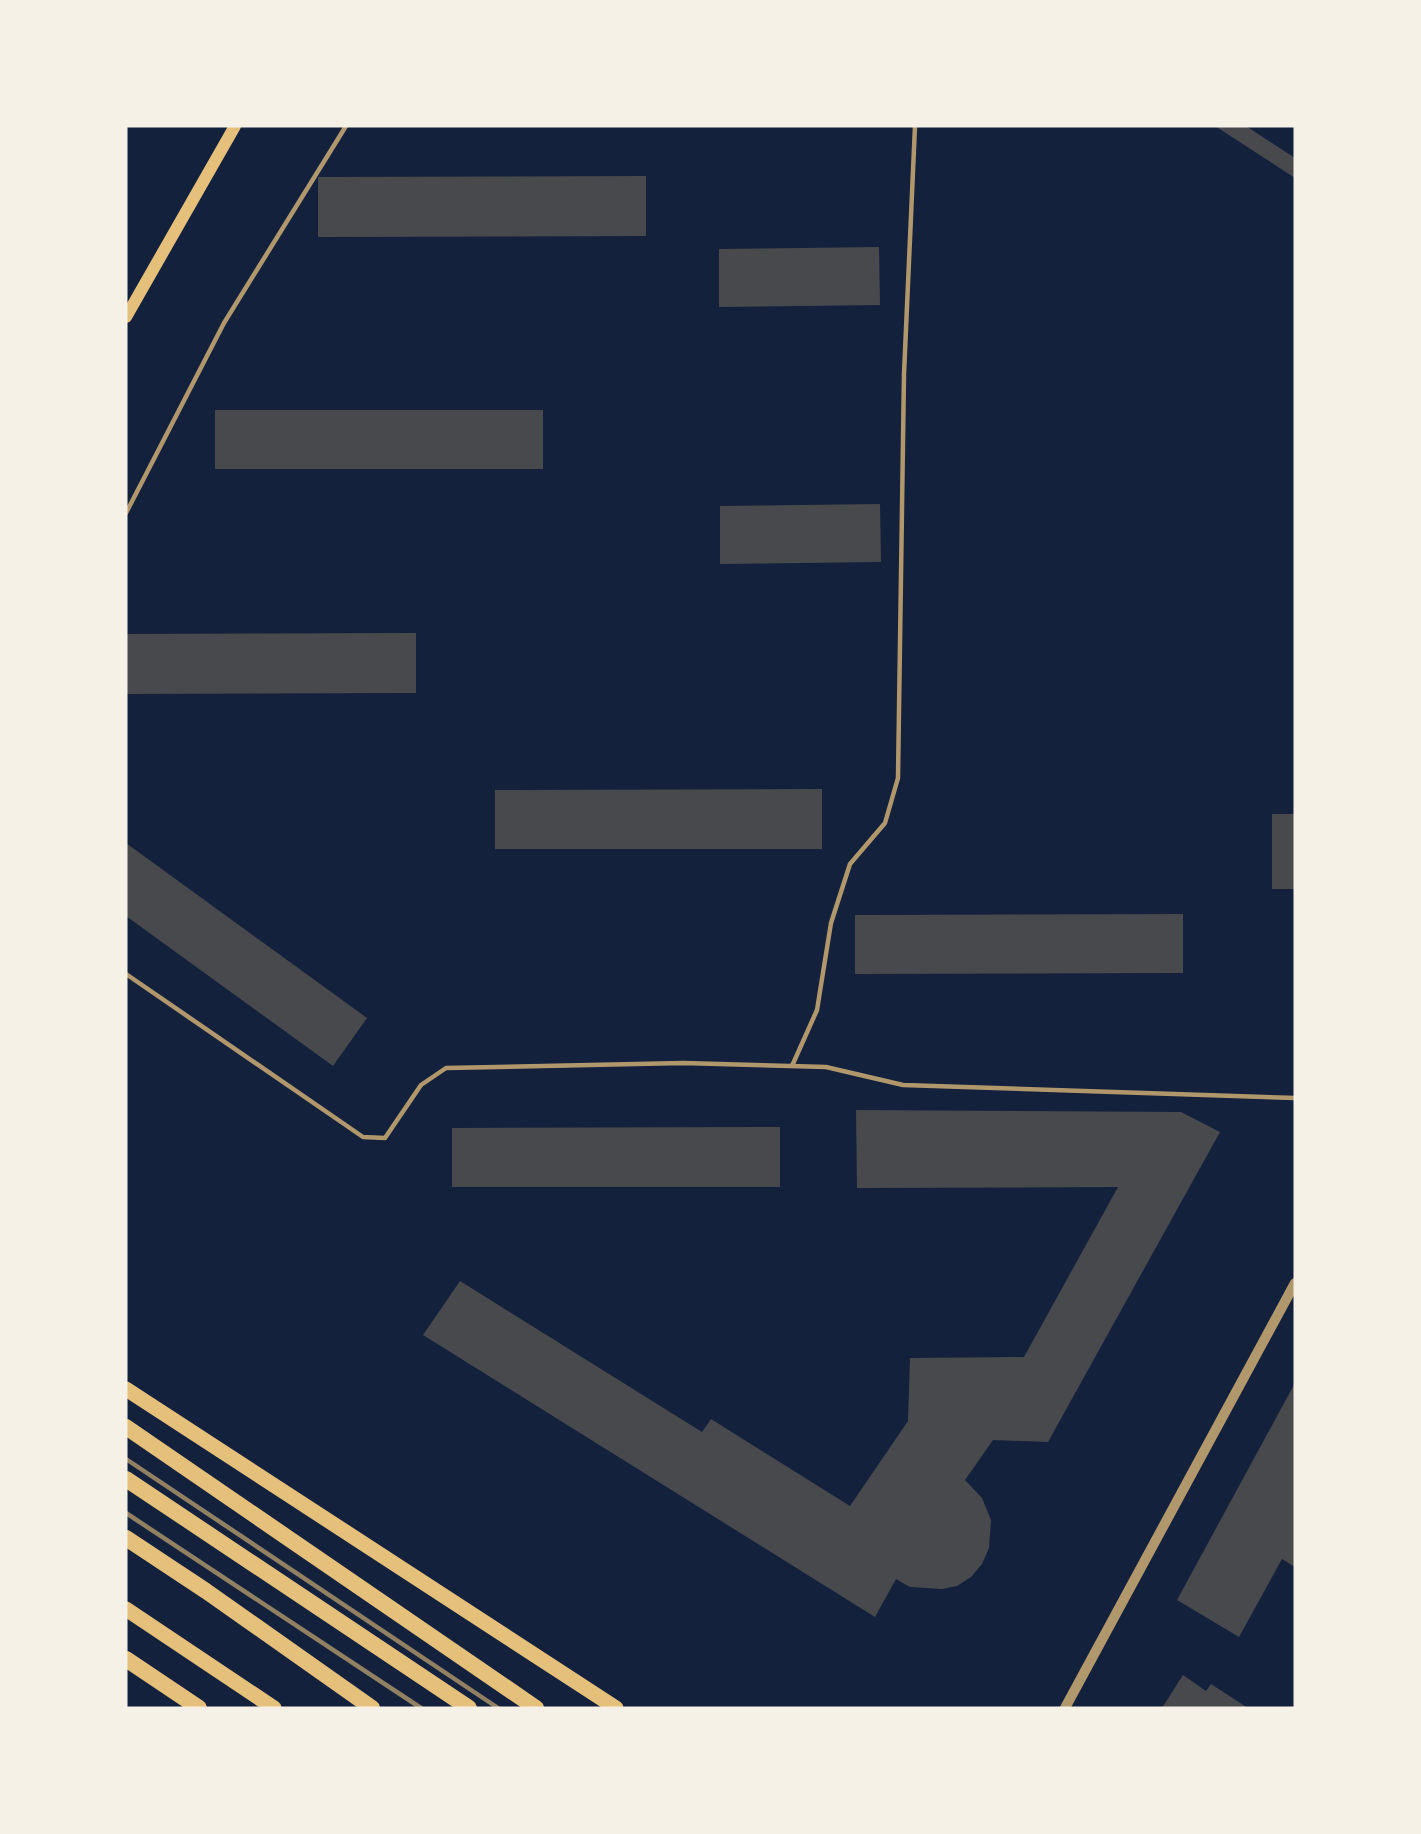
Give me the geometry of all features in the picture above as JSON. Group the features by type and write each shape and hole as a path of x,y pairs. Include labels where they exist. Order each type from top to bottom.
{"highway":[{"path":"126,1427 536,1708"},
{"path":"126,1479 469,1708"},
{"path":"126,1538 206,1591 372,1708"},
{"path":"126,1659 199,1708"}],"main road":[{"path":"126,317 235,126"},
{"path":"126,1389 616,1708"},
{"path":"126,1610 274,1708"}],"street":[{"path":"1065,1708 1295,1283"}],"lane":[{"path":"126,513 224,323 346,126"},
{"path":"792,1066 817,1010 831,923 850,864 885,823 898,778 904,374 915,126"},
{"path":"126,974 363,1137 385,1138 421,1085 446,1068 683,1063 826,1067 903,1085 1295,1098"}],"building":[{"path":"1215,126 1246,126 1295,158 1295,178"},
{"path":"646,176 646,236 318,237 318,177"},
{"path":"879,247 880,305 719,307 719,249"},
{"path":"215,410 543,410 543,469 215,469"},
{"path":"880,504 881,562 720,564 720,506"},
{"path":"416,633 416,693 126,694 126,634"},
{"path":"822,789 822,849 495,849 495,790"},
{"path":"1272,814 1295,814 1295,889 1272,889"},
{"path":"126,843 367,1018 333,1066 126,916"},
{"path":"1183,914 1183,973 855,974 855,915"},
{"path":"856,1110 1181,1112 1220,1132 1048,1442 993,1440 965,1480 982,1498 991,1520 989,1548 982,1564 971,1577 957,1586 942,1589 910,1587 896,1579 875,1617 423,1335 460,1281 702,1432 711,1419 850,1506 908,1421 910,1358 1024,1357 1118,1187 857,1188"},
{"path":"780,1127 780,1187 452,1187 452,1128"},
{"path":"1295,1383 1295,1567 1282,1559 1239,1637 1177,1600"},
{"path":"1183,1675 1206,1691 1211,1684 1248,1708 1162,1708"}],"railway":[{"path":"126,1459 498,1708"},
{"path":"126,1513 421,1708"}]}
